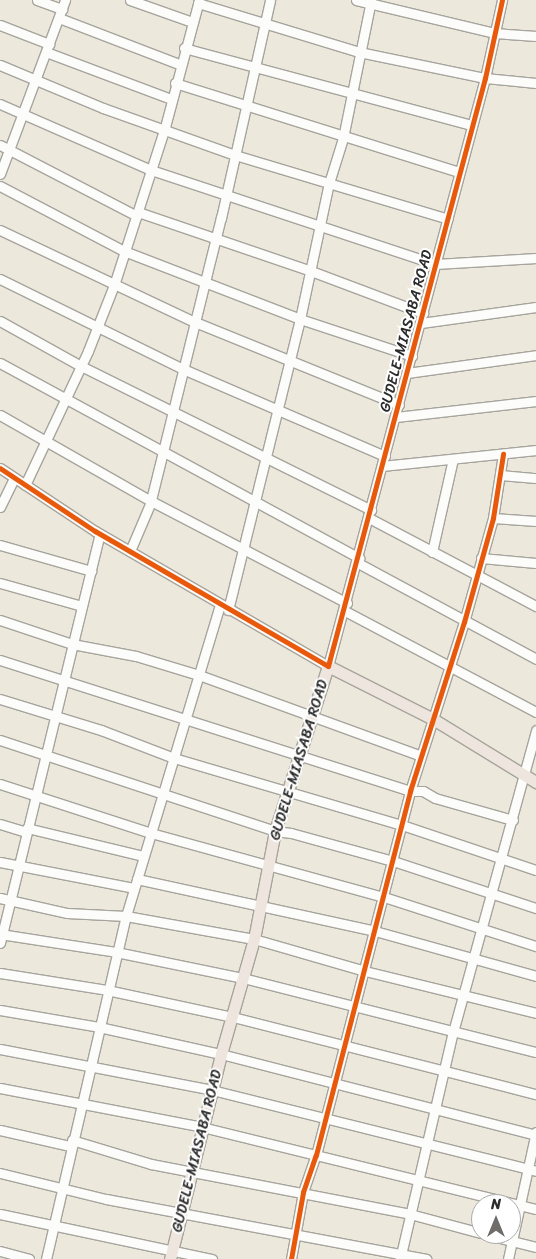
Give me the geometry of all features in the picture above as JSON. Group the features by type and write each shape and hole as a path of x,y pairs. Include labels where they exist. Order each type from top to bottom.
{"main road":[{"name":"GUDELE-MIASABA ROAD","path":"171,1254 221,1054 254,939 258,906 275,832 328,666"},
{"path":"328,666 434,718 536,782"}],"street":[{"path":"0,174 63,4 36,0"},
{"path":"130,0 192,22"},
{"path":"130,551 151,501 216,239 253,68 270,0"},
{"path":"356,0 371,1 494,33 536,36"},
{"name":"GUDELE-MIASABA ROAD","path":"328,666 346,607 471,125 485,78 502,0"},
{"path":"46,1259 116,952 185,719 243,549 300,319 329,183 343,138 359,52 371,1"},
{"path":"25,484 81,366 114,285 165,127 179,64 199,2 359,52 485,78 536,83"},
{"path":"59,18 179,64"},
{"path":"0,25 47,48 171,99"},
{"path":"184,48 352,95 471,125"},
{"path":"0,65 103,108 165,127 235,155 448,219"},
{"path":"175,83 343,138 459,172"},
{"path":"0,104 151,170 436,264 536,258"},
{"path":"0,145 137,214 311,271 423,313"},
{"path":"0,186 124,251 300,319 412,356"},
{"path":"0,230 195,322 288,362 399,405"},
{"path":"0,280 97,325 183,369 276,411 385,456"},
{"path":"421,322 536,307"},
{"path":"0,321 81,366 172,412 266,456 370,514 432,552 536,606"},
{"path":"407,373 536,355"},
{"path":"0,364 358,560 464,622 536,659"},
{"path":"396,417 536,401"},
{"path":"0,415 151,501 243,549 450,668 536,712"},
{"path":"382,466 536,450"},
{"path":"291,1259 303,1192 326,1120 410,792 464,622 493,518 502,454"},
{"path":"432,552 453,459"},
{"path":"0,468 100,534 328,666"},
{"path":"500,475 536,478"},
{"path":"0,506 14,478"},
{"path":"493,518 536,521"},
{"path":"100,534 72,644 37,796 17,867 12,901 1,937 116,952 243,978 355,1008 536,1052"},
{"path":"0,545 92,571"},
{"path":"481,558 536,563"},
{"path":"0,583 82,606"},
{"path":"0,620 72,644 136,656 199,675 421,756"},
{"path":"0,660 63,683 185,719 410,792 423,791 435,798 513,820"},
{"path":"0,699 55,716 174,758 288,794 402,825 536,870"},
{"path":"401,1256 463,993 474,959 490,893 513,820 536,730"},
{"path":"0,740 275,832 291,833 393,862 536,908"},
{"path":"0,784 151,833 384,897 480,931 536,946"},
{"path":"0,824 143,856"},
{"path":"0,862 17,867 135,884 258,906 375,931 536,976"},
{"path":"0,898 67,913 126,916 254,939 365,971 463,993 536,1013"},
{"path":"0,973 107,990 233,1017 443,1072 536,1094"},
{"path":"0,1010 99,1027 221,1054 336,1081 536,1134 532,1170 521,1200"},
{"path":"0,1049 212,1090 532,1170"},
{"path":"0,1088 202,1127 475,1194"},
{"path":"0,1130 71,1143 191,1172 410,1214 471,1231"},
{"path":"0,1173 106,1199 401,1256 426,1259"},
{"path":"521,1205 536,1209"},
{"path":"0,1214 171,1254 212,1259"},
{"path":"521,1243 536,1247"},
{"path":"508,1259 510,1244"},
{"path":"0,1251 28,1259"}],"cycle path":[{"path":"0,468 95,531 328,666 485,78 502,0"},
{"path":"291,1259 303,1192 316,1155 410,791 464,622 493,518 503,454"}]}
